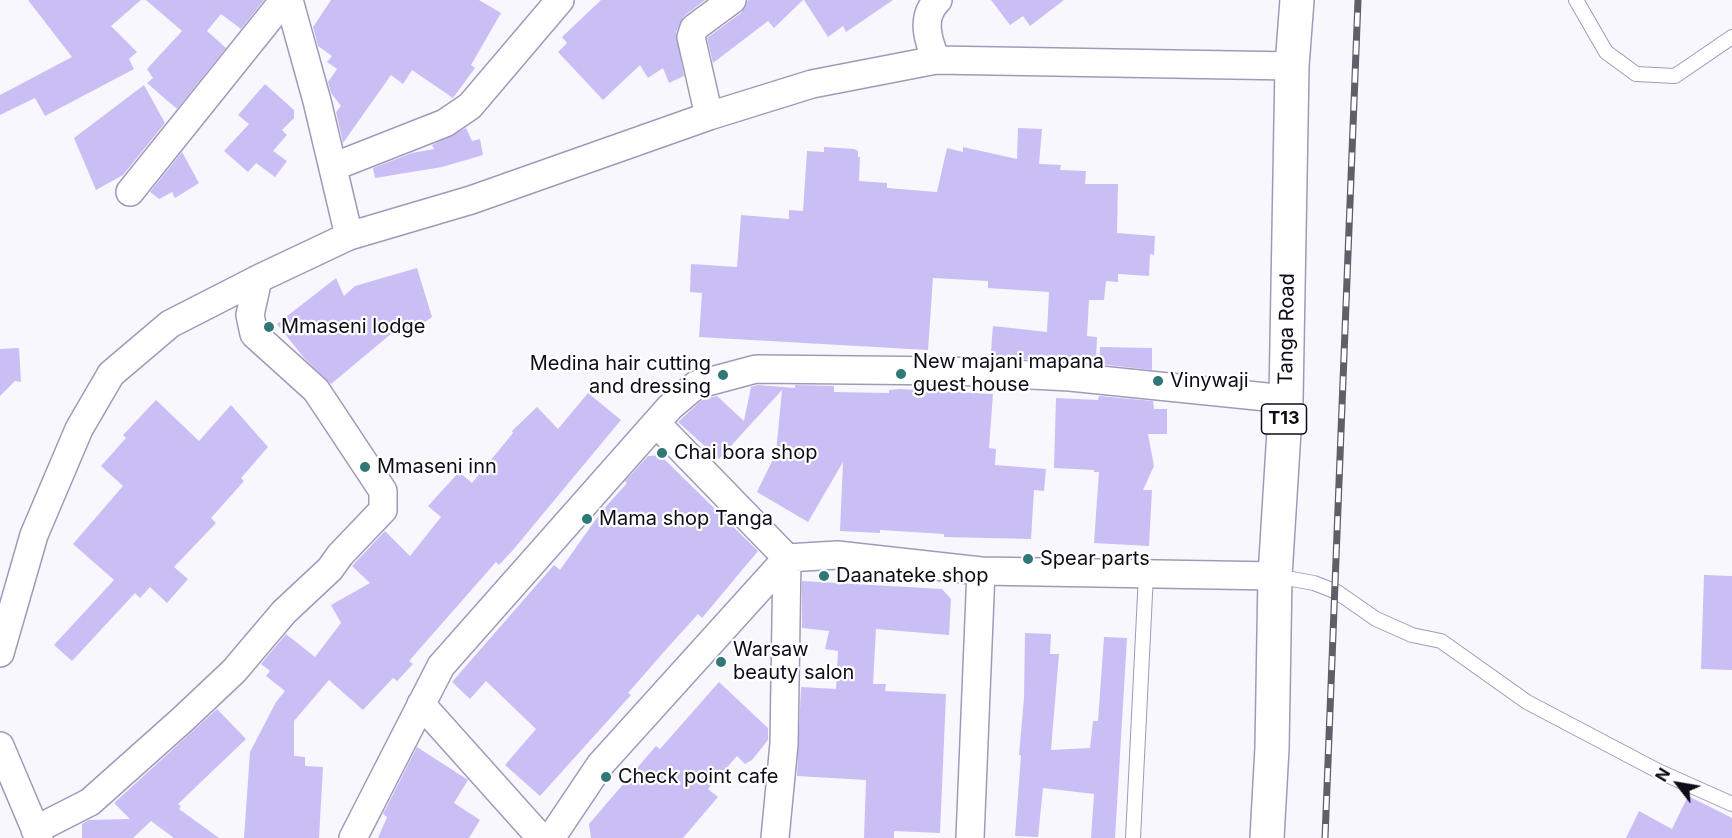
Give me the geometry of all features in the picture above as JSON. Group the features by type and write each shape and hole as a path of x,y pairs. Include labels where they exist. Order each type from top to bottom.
{"highway":[{"name":"Tanga Road","path":"1267,838 1272,748 1275,576 1286,399 1292,66 1298,0"}],"street":[{"path":"130,192 284,0"},
{"path":"289,0 349,236"},
{"path":"333,167 445,123 470,106 560,0"},
{"path":"709,116 691,37 694,28 732,0"},
{"path":"936,60 926,35 931,7 938,0"},
{"path":"0,653 34,535 79,429 111,374 170,324 349,236 471,200 709,116 812,84 936,60 1292,66"},
{"path":"0,746 37,834 90,802 182,720 234,671 284,612 330,570 340,555 383,510 383,491 316,390 254,334 250,315 258,279"},
{"path":"353,838 441,666 657,424 670,406 696,385 756,369 954,370 1070,377 1286,399"},
{"path":"657,424 787,558 784,744 775,838"},
{"path":"551,838 600,765 787,558 837,555 981,571 1275,576"},
{"path":"970,838 981,571"},
{"path":"421,704 541,838"}],"lane":[{"path":"1576,0 1606,52 1636,74 1675,76 1732,37"},
{"path":"1133,838 1146,573"},
{"path":"1275,576 1314,583 1337,592 1376,619 1412,635 1441,641 1527,702 1658,771 1732,804"}],"building":[{"path":"28,0 141,0 111,26 137,52 129,59 134,69 45,116 35,98 0,115 0,95 72,57"},
{"path":"146,0 264,0 241,29 221,14 207,31 226,48 177,109 147,83 153,78 147,69 182,31"},
{"path":"331,0 479,0 501,13 471,65 475,68 453,98 412,70 403,84 391,75 343,143 336,112 341,106 331,93 328,82 337,69 327,62 332,56 318,46 313,27"},
{"path":"601,0 705,0 684,16 676,32 684,76 669,83 663,68 648,78 640,65 603,100 558,52 567,43 562,37"},
{"path":"748,0 803,0 774,28 768,21 713,63 707,38 741,13"},
{"path":"804,0 893,0 846,32 843,26 828,37"},
{"path":"991,0 1064,0 1030,26 1023,16 1010,25"},
{"path":"265,84 294,110 294,118 282,130 287,135 273,151 287,161 275,177 256,163 248,172 224,151 249,124 238,115"},
{"path":"144,85 165,123 123,175 96,190 74,138"},
{"path":"466,128 472,141 480,139 483,155 442,167 375,178 373,168 412,153 434,149 432,145"},
{"path":"1018,128 1042,129 1039,164 1061,165 1060,170 1086,171 1085,184 1118,184 1117,233 1155,236 1154,255 1150,254 1149,276 1118,274 1118,282 1106,281 1104,300 1089,300 1087,336 1097,337 1096,359 1038,355 1038,360 993,357 994,351 991,351 993,326 1047,332 1049,292 988,288 988,281 933,278 928,350 699,337 702,293 690,292 691,264 737,267 741,215 789,219 789,210 803,211 807,151 824,152 824,147 854,149 858,151 858,157 860,157 859,181 887,183 887,188 937,192 947,148 963,152 963,147 1017,159"},
{"path":"182,152 199,183 175,198 172,192 159,199 150,192"},
{"path":"417,268 432,317 405,336 398,328 331,384 304,358 277,324 336,278 344,296 355,286"},
{"path":"1100,347 1152,348 1152,370 1099,364"},
{"path":"19,348 21,382 15,381 0,396 0,349"},
{"path":"758,385 795,388 795,385 834,386 834,392 889,393 889,390 900,389 993,394 989,448 996,449 995,465 1046,469 1044,491 1034,490 1031,539 944,537 944,534 880,530 880,533 840,531 843,462 808,522 757,492 776,453 782,390 719,459 678,422 703,399 717,396 744,421 751,387"},
{"path":"588,393 621,420 513,550 499,565 496,562 409,661 413,664 397,681 393,678 363,710 329,680 294,721 294,756 305,757 305,766 323,767 319,838 244,838 250,752 276,702 285,691 266,676 270,671 261,664 286,634 315,657 341,623 331,605 370,583 352,566 385,531 410,556 441,517 428,506 459,472 472,483 513,433 512,431 537,407 558,429"},
{"path":"1099,396 1153,401 1154,409 1167,409 1167,434 1148,434 1154,466 1143,490 1152,490 1149,546 1094,543 1099,472 1054,468 1056,398 1098,400"},
{"path":"156,400 199,441 231,405 268,447 241,478 244,481 211,518 216,523 174,567 188,579 167,603 150,587 140,598 135,593 72,661 54,645 114,580 73,544 123,486 101,466 126,438 123,435"},
{"path":"660,455 758,551 702,618 698,614 662,654 628,693 631,695 540,796 505,765 536,729 486,681 470,699 452,682 554,565 560,570 601,512 627,483 625,481 648,456"},
{"path":"1704,575 1732,576 1732,670 1701,669"},
{"path":"802,581 942,589 951,599 949,635 876,629 873,684 886,684 885,691 946,694 940,833 894,831 894,838 864,838 866,780 797,776 801,687 836,689 838,651 825,649 829,631 802,628"},
{"path":"1025,633 1051,634 1050,654 1059,654 1051,750 1090,748 1093,721 1098,721 1104,637 1127,638 1115,838 1091,838 1094,794 1043,788 1038,837 1015,836 1024,698"},
{"path":"719,682 768,728 768,740 752,760 745,764 737,756 708,789 718,797 683,838 591,838 589,824 656,746 660,749"},
{"path":"217,709 246,739 178,804 181,806 179,809 219,838 174,838 151,821 133,838 82,838 82,824 89,820 130,819 114,803"},
{"path":"417,747 468,780 454,803 480,820 469,838 378,838 387,817 383,814"},
{"path":"1688,796 1732,818 1732,838 1626,838 1639,811 1672,829"}],"railway":[{"path":"1325,838 1358,0"}],"place":[{"name":"Mmaseni lodge","path":"269,327"},
{"name":"New majani mapana guest house","path":"901,374"},
{"name":"Medina hair cutting and dressing","path":"723,375"},
{"name":"Vinywaji","path":"1158,381"},
{"name":"Chai bora shop","path":"662,453"},
{"name":"Mmaseni inn","path":"365,467"},
{"name":"Mama shop Tanga","path":"587,519"},
{"name":"Spear parts","path":"1028,559"},
{"name":"Daanateke shop","path":"824,576"},
{"name":"Warsaw beauty salon","path":"721,662"},
{"name":"Check point cafe","path":"606,777"}]}
